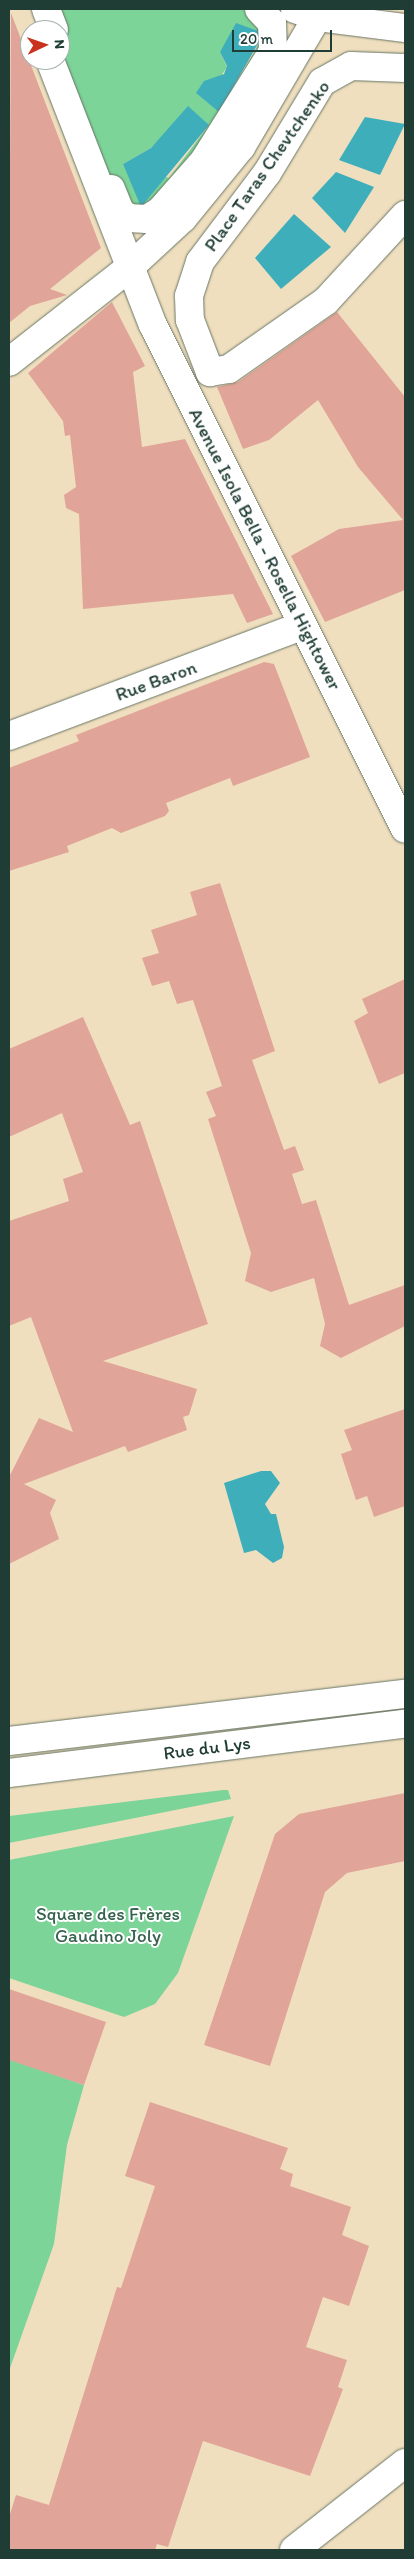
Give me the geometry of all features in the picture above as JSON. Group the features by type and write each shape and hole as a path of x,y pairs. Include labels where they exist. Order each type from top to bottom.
{"street":[{"path":"69,70 120,211 128,218 147,219 160,211 204,161 273,51 272,23 258,9"},
{"path":"9,362 129,268 182,218 241,148 312,11 405,28"},
{"name":"Place Taras Chevtchenko","path":"405,68 351,66 322,82 268,173 200,262 189,296 190,320 210,372 228,369 326,301 405,215"},
{"name":"Avenue Isola Bella - Rosella Hightower","path":"54,70 129,268 302,626 405,829"},
{"name":"Rue Baron","path":"9,736 302,626"},
{"name":"Rue du Lys","path":"9,1740 405,1694"},
{"name":"Rue du Lys","path":"9,1773 405,1724"},
{"path":"294,2550 405,2464"}],"green space":[{"path":"46,9 259,9 276,36 160,211 120,211 69,70 70,20 53,20","holes":["264,33 219,112 211,81 219,79 227,67 220,52","209,125 169,178 123,164 151,148 169,130"]},
{"path":"228,1790 231,1799 9,1843 9,1816"},
{"name":"Square des Frères Gaudino Joly","path":"234,1816 178,1973 155,2004 124,2017 9,1978 9,1860"},
{"path":"9,2059 84,2085 67,2145 54,2244 9,2371"}],"water":[{"path":"236,23 264,33 219,112 196,93 204,81 224,74 227,66 220,52"},
{"path":"188,106 209,125 141,207 123,164 151,148"},
{"path":"365,117 405,124 380,175 339,160"},
{"path":"336,172 374,187 345,233 312,198"},
{"path":"294,214 331,247 281,289 255,258"},
{"path":"261,1471 271,1471 280,1483 265,1504 271,1514 276,1514 284,1547 282,1558 273,1563 256,1550 244,1553 224,1483"}],"building":[{"path":"11,13 20,36 20,70 33,70 101,248 50,289 67,295 30,306 9,323"},
{"path":"112,302 145,366 133,372 142,447 185,439 273,614 247,623 233,594 83,609 79,514 66,508 64,495 76,487 70,435 65,436 63,421 28,373"},
{"path":"337,312 405,397 405,590 325,622 291,556 339,529 403,520 358,467 318,400 269,440 243,449 217,387 238,382"},
{"path":"264,662 274,664 310,757 233,786 230,778 166,803 169,811 165,816 121,833 112,828 67,846 69,852 9,871 9,768 79,741 76,735"},
{"path":"220,883 275,1051 252,1060 284,1150 295,1146 304,1170 292,1174 302,1204 316,1200 349,1305 405,1285 405,1326 341,1358 320,1346 325,1324 314,1278 271,1292 245,1281 251,1253 208,1119 216,1116 206,1092 222,1086 193,1000 177,1004 169,981 152,986 142,958 159,953 151,930 197,915 190,892"},
{"path":"405,979 405,1073 379,1084 354,1021 368,1013 362,999"},
{"path":"83,1017 130,1125 140,1121 208,1324 103,1361 197,1389 189,1415 183,1417 187,1430 128,1452 125,1446 24,1484 56,1500 50,1513 59,1539 9,1564 9,1477 39,1418 73,1432 31,1317 9,1326 9,1221 69,1201 63,1179 83,1172 62,1113 9,1137 9,1049"},
{"path":"405,1409 405,1506 374,1517 367,1496 356,1500 341,1454 352,1450 344,1430"},
{"path":"405,1793 405,1861 347,1873 325,1892 270,2066 204,2045 275,1834 299,1814"},
{"path":"9,1989 106,2022 84,2085 9,2060"},
{"path":"150,2102 288,2148 280,2169 293,2174 290,2186 351,2207 342,2235 369,2246 349,2306 323,2297 306,2347 347,2360 338,2387 343,2389 310,2476 203,2441 168,2547 157,2544 155,2550 9,2550 9,2517 16,2495 49,2505 117,2287 121,2288 155,2186 125,2176"}]}
